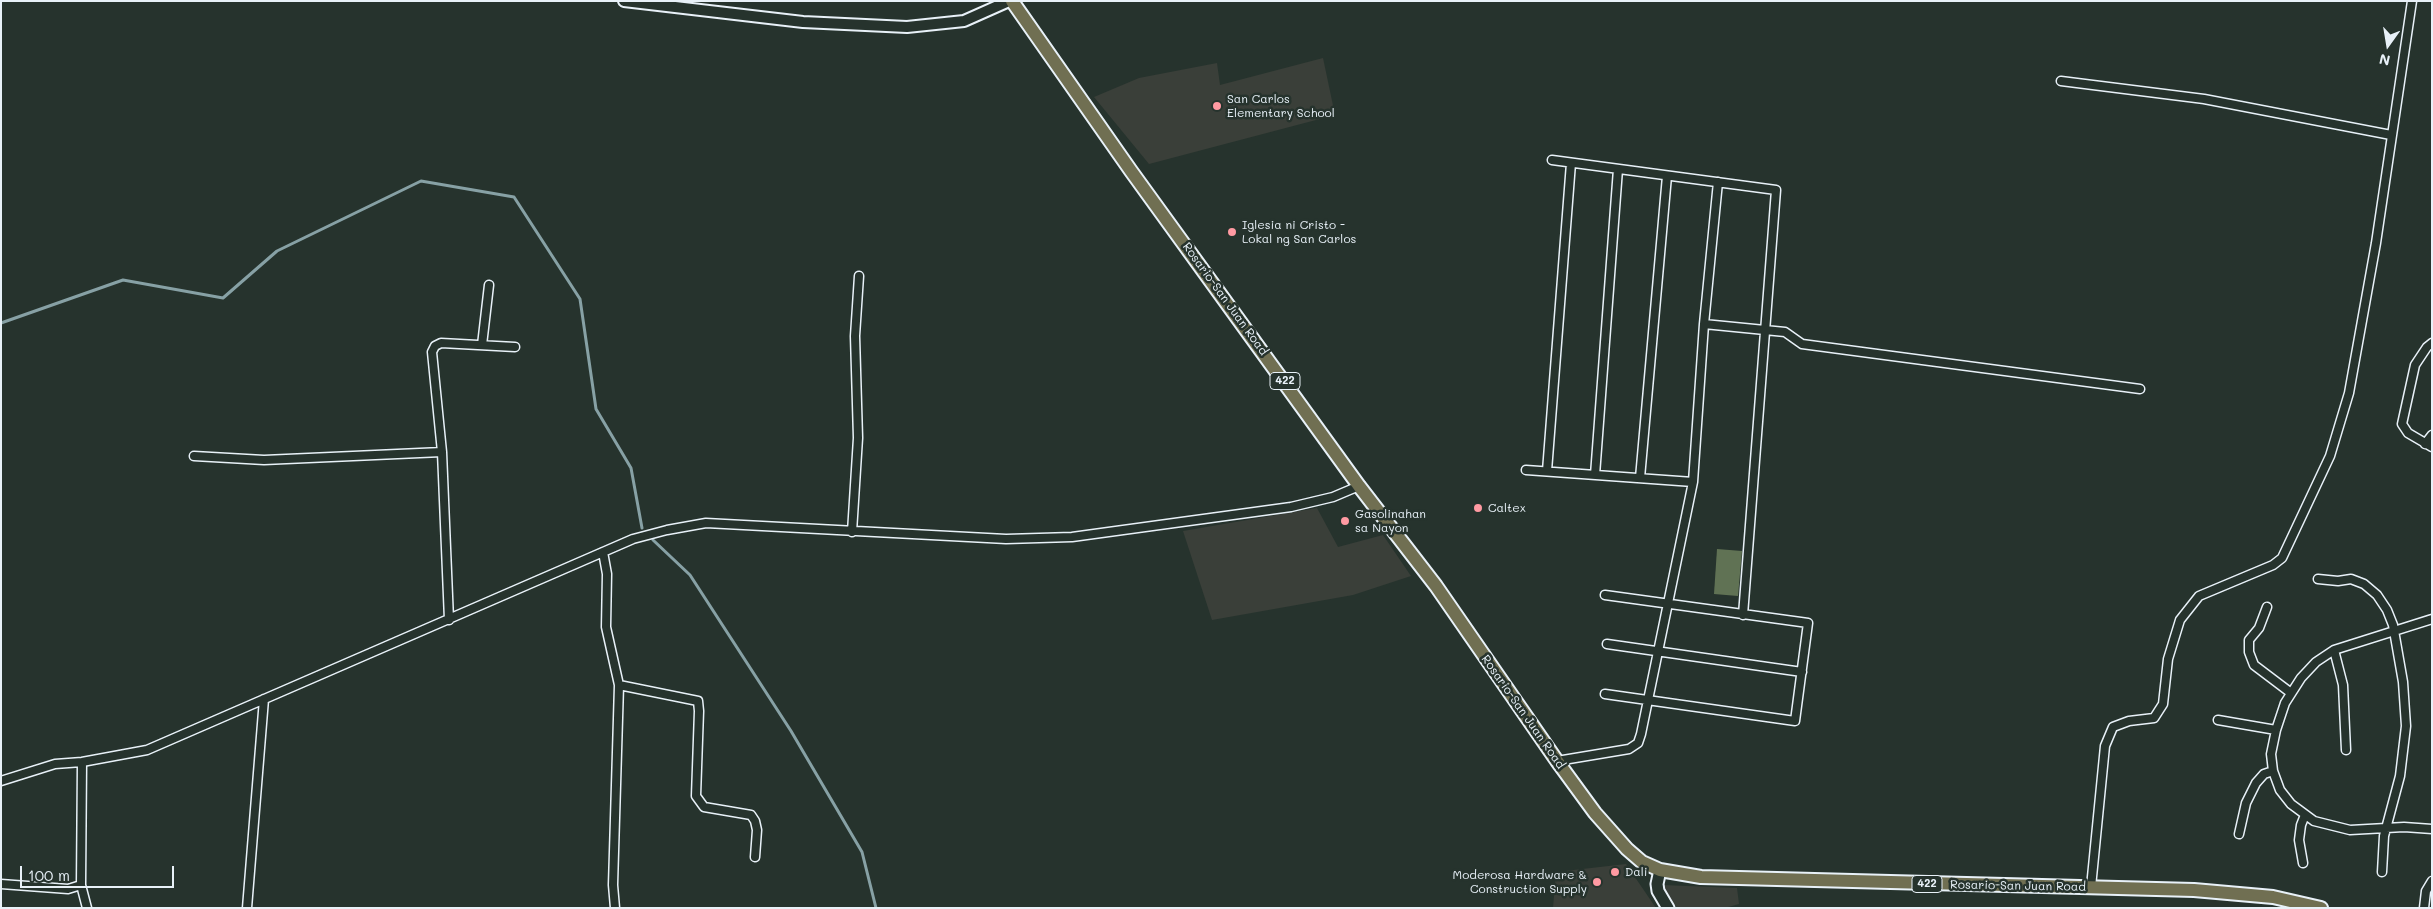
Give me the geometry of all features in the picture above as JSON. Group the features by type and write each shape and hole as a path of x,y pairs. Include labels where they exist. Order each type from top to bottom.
{"main road":[{"name":"Rosario-San Juan Road","path":"1011,1 1359,486 1436,586 1595,813 1627,849 1642,862 1660,870 1687,876 2239,893 2281,898 2322,908"},
{"path":"1660,870 1656,884 1668,908"}],"street":[{"path":"624,1 803,22 907,27 964,21 1011,1"},
{"path":"2091,887 2105,746 2113,727 2129,721 2154,718 2163,704 2168,659 2180,620 2200,596 2273,565 2282,558 2330,456 2349,393 2376,243 2412,1"},
{"path":"2061,81 2204,99 2391,135"},
{"path":"1552,160 1776,190 1743,614"},
{"path":"1547,471 1571,163"},
{"path":"1595,475 1618,169"},
{"path":"1640,478 1667,176"},
{"path":"1557,761 1629,749 1638,743 1693,482 1704,324 1718,182"},
{"path":"852,532 858,438 855,336 859,276"},
{"path":"482,345 489,285"},
{"path":"1704,324 1784,332 1802,344 2140,389"},
{"path":"449,620 442,452 432,352 435,346 441,343 515,347"},
{"path":"2432,343 2427,346 2414,366 2402,424 2408,433 2429,445 2432,435"},
{"path":"194,456 264,460 442,452"},
{"path":"1526,470 1693,482"},
{"path":"1,781 55,764 82,762 147,750 633,539 706,523 1006,539 1072,537 1291,507 1332,497 1359,486"},
{"path":"603,552 606,574 607,635 620,685 613,885 615,908"},
{"path":"2318,579 2338,581 2351,579 2364,584 2377,595 2387,610 2394,632 2404,682 2406,726 2400,776 2383,841 2382,872"},
{"path":"1605,595 1808,623 1795,721 1605,694"},
{"path":"2267,607 2259,628 2249,640 2249,652 2254,665 2291,693"},
{"path":"2432,619 2334,650 2316,662 2301,678 2285,703 2276,730 2271,754 2273,771 2280,790 2305,816 2327,826 2350,830 2387,828 2432,829"},
{"path":"1607,644 1802,672"},
{"path":"2334,650 2343,685 2346,750"},
{"path":"620,685 698,701 696,796 704,807 737,811 750,815 755,821 757,830 755,857"},
{"path":"247,908 264,699"},
{"path":"2218,720 2276,730"},
{"path":"82,762 81,885 87,908"},
{"path":"2239,834 2246,803 2256,783 2264,774 2273,771"},
{"path":"2303,863 2299,840 2301,825 2305,816"},
{"path":"2424,908 2426,891 2432,881"},
{"path":"1,884 68,889 81,885"}],"shaded area":[{"name":"San Carlos Elementary School","path":"1323,58 1335,115 1149,164 1094,97 1139,78 1217,63 1220,85"},
{"path":"1317,508 1338,547 1383,535 1411,576 1353,595 1212,620 1183,531"},
{"name":"Moderosa Hardware & Construction Supply","path":"1626,864 1656,908 1553,908 1556,872"},
{"path":"1662,885 1737,888 1739,904 1725,908 1677,908"}],"green space":[{"path":"1717,549 1742,551 1738,596 1714,594"}],"waterway":[{"path":"1,323 123,280 223,298 277,251 421,181 514,197 580,299 596,409 631,468 642,528"},
{"path":"653,540 690,575 791,731 862,852 876,908"}],"place":[{"name":"San Carlos Elementary School","path":"1217,106"},
{"name":"Iglesia ni Cristo - Lokal ng San Carlos","path":"1232,232"},
{"name":"Caltex","path":"1478,508"},
{"name":"Gasolinahan sa Nayon","path":"1345,521"},
{"name":"Dali","path":"1615,872"},
{"name":"Moderosa Hardware & Construction Supply","path":"1597,882"}]}
